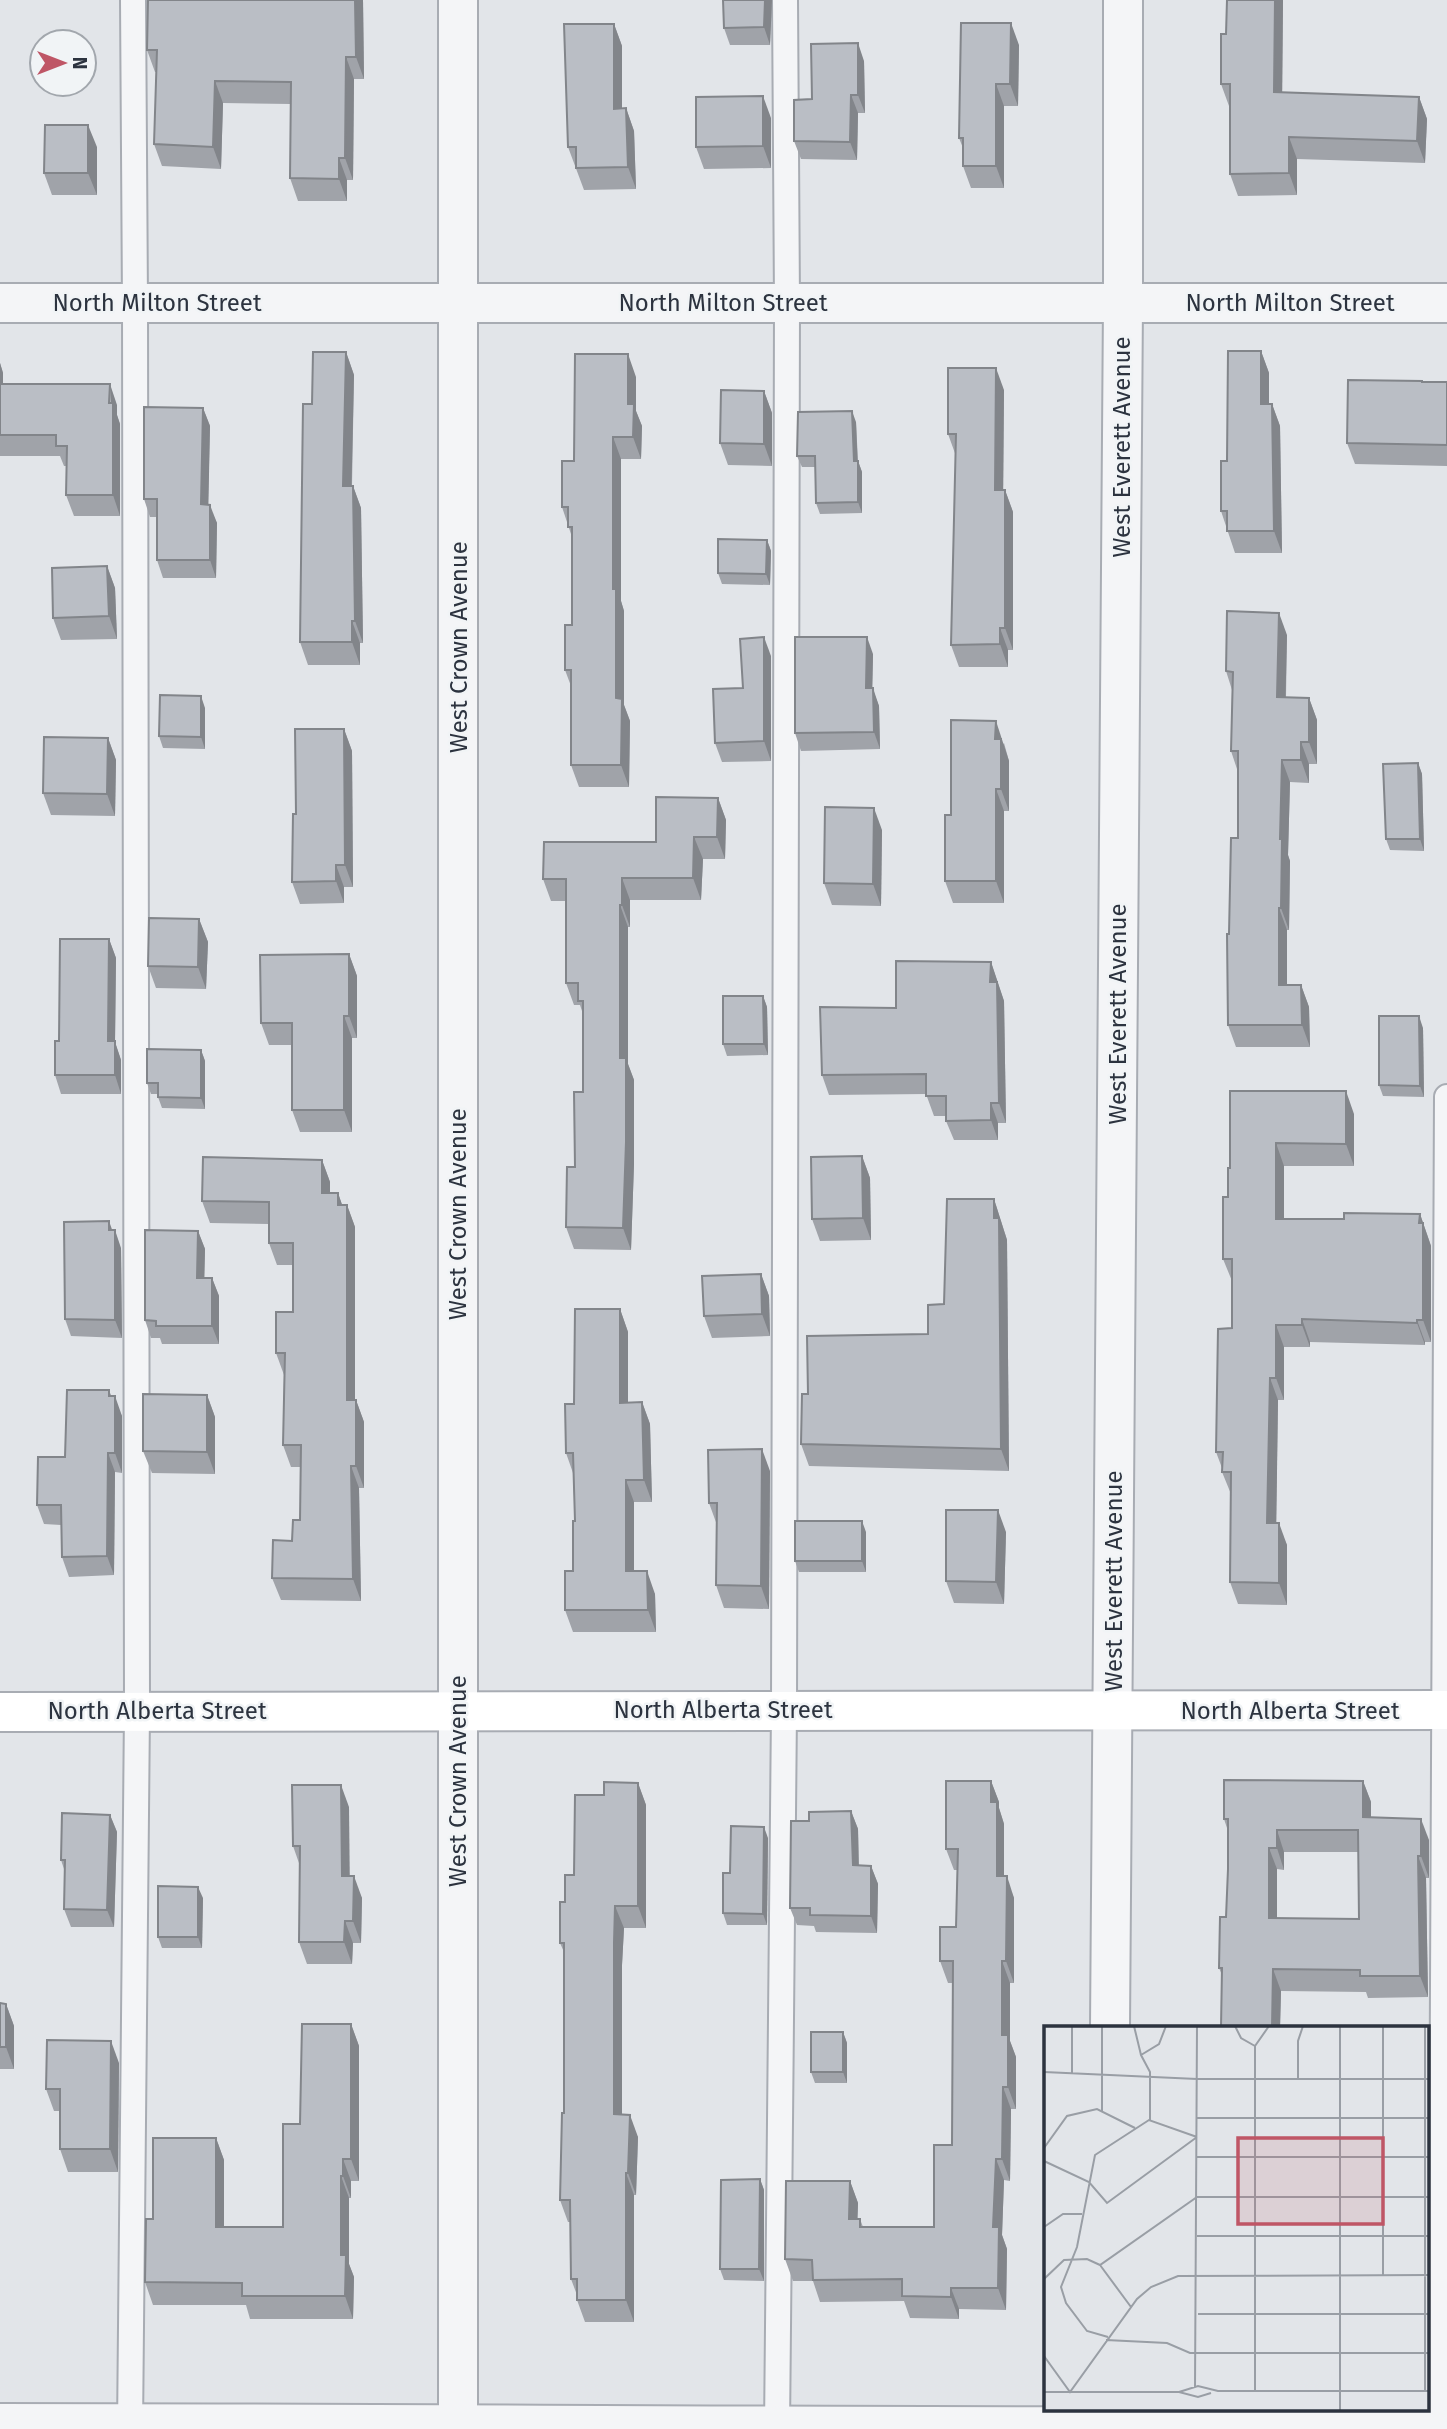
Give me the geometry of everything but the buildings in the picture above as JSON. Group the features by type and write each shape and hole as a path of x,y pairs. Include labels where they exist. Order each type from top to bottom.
{"main road":[{"name":"North Alberta Street","path":"0,1712 1446,1710"}],"street":[{"name":"West Crown Avenue","path":"458,0 458,2426"},
{"name":"West Everett Avenue","path":"1110,2026 1123,0"},
{"name":"North Milton Street","path":"0,303 1447,303"},
{"path":"0,2423 130,2426 777,2427 1108,2422 1443,2427"}],"lane":[{"path":"130,2426 137,1712 133,0"},
{"path":"777,2427 784,1710 787,303 785,0"},
{"path":"1443,2427 1447,1097"}]}
